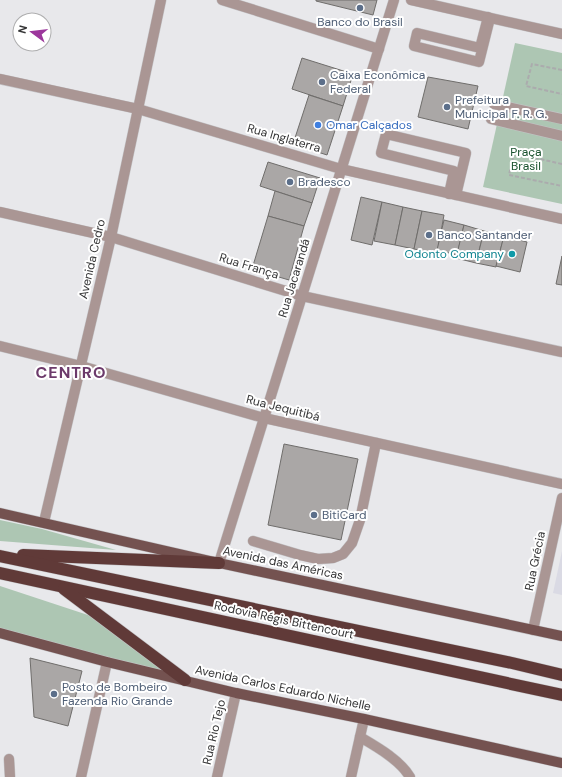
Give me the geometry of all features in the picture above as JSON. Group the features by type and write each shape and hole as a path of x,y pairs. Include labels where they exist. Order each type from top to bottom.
{"highway":[{"path":"0,555 219,563"},
{"name":"Rodovia Régis Bittencourt","path":"0,555 562,674"},
{"name":"Rodovia Régis Bittencourt","path":"0,573 562,695"},
{"path":"59,586 185,680"}],"main road":[{"name":"Avenida das Américas","path":"0,513 219,563 562,636"},
{"name":"Avenida Carlos Eduardo Nichelle","path":"0,633 107,662 236,693 364,719 562,763"}],"street":[{"name":"Avenida Cedro","path":"44,522 111,237 161,0"},
{"path":"222,0 378,49"},
{"name":"Rua Jacarandá","path":"219,563 394,0"},
{"path":"411,0 562,34"},
{"path":"489,17 479,62 414,46 417,33 480,48 489,17"},
{"name":"Rua Inglaterra","path":"0,79 138,109 342,169 562,219"},
{"path":"494,104 562,119"},
{"path":"491,119 562,136"},
{"path":"386,134 466,153 453,194 454,171 381,153 386,134"},
{"name":"Rua França","path":"0,212 111,237 302,296 562,352"},
{"name":"Rua Jequitibá","path":"0,346 80,366 264,418 562,484"},
{"path":"253,541 318,559 333,558 343,554 352,543 360,520 376,443"},
{"name":"Rua Grécia","path":"533,630 562,498"},
{"path":"81,777 107,662"},
{"name":"Rua Rio Tejo","path":"217,777 236,693"},
{"path":"351,777 364,719"},
{"path":"360,736 392,757 407,771 410,777"},
{"path":"9,758 10,777"}],"path":[{"path":"562,70 532,64 526,86 562,94"},
{"path":"562,164 514,153 509,175 562,186"}],"shaded area":[{"path":"562,551 562,595 553,593"}],"green space":[{"name":"Praça Brasil","path":"515,43 562,53 562,204 483,187"},
{"path":"0,520 42,529 116,550 0,541"},
{"path":"0,586 97,618 164,671 0,631"}],"building":[{"name":"Banco do Brasil","path":"316,0 377,0 373,15"},
{"name":"Caixa Econômica Federal","path":"302,58 353,74 343,106 292,89"},
{"name":"Prefeitura Municipal F. R. G.","path":"428,77 478,86 468,129 418,117"},
{"name":"Omar Calçados","path":"309,95 343,106 327,155 293,144"},
{"name":"Bradesco","path":"268,162 320,178 312,203 260,186"},
{"path":"275,191 312,203 304,226 268,216"},
{"path":"361,197 382,202 372,245 351,240"},
{"path":"382,202 403,207 395,245 374,241"},
{"path":"403,207 422,211 414,249 395,245"},
{"name":"Banco Santander","path":"422,211 444,215 437,254 414,249"},
{"path":"268,216 304,226 289,280 252,269"},
{"path":"444,220 464,225 457,255 437,250"},
{"path":"464,225 484,231 476,263 456,258"},
{"path":"484,231 504,236 496,267 476,263"},
{"name":"Odonto Company","path":"504,236 527,242 520,272 496,266"},
{"path":"562,256 562,285 556,284"},
{"path":"284,444 358,459 341,540 268,525"},
{"name":"Posto de Bombeiro Fazenda Rio Grande","path":"30,658 82,671 68,726 34,717"}],"place":[{"name":"Banco do Brasil","path":"360,8"},
{"name":"Caixa Econômica Federal","path":"322,82"},
{"name":"Prefeitura Municipal F. R. G.","path":"447,107"},
{"name":"Omar Calçados","path":"318,125"},
{"name":"Bradesco","path":"290,182"},
{"name":"Banco Santander","path":"429,235"},
{"name":"Odonto Company","path":"512,254"},
{"name":"BitiCard","path":"314,515"},
{"name":"Posto de Bombeiro Fazenda Rio Grande","path":"54,694"}],"district":[{"name":"CENTRO","path":"71,372"}]}
